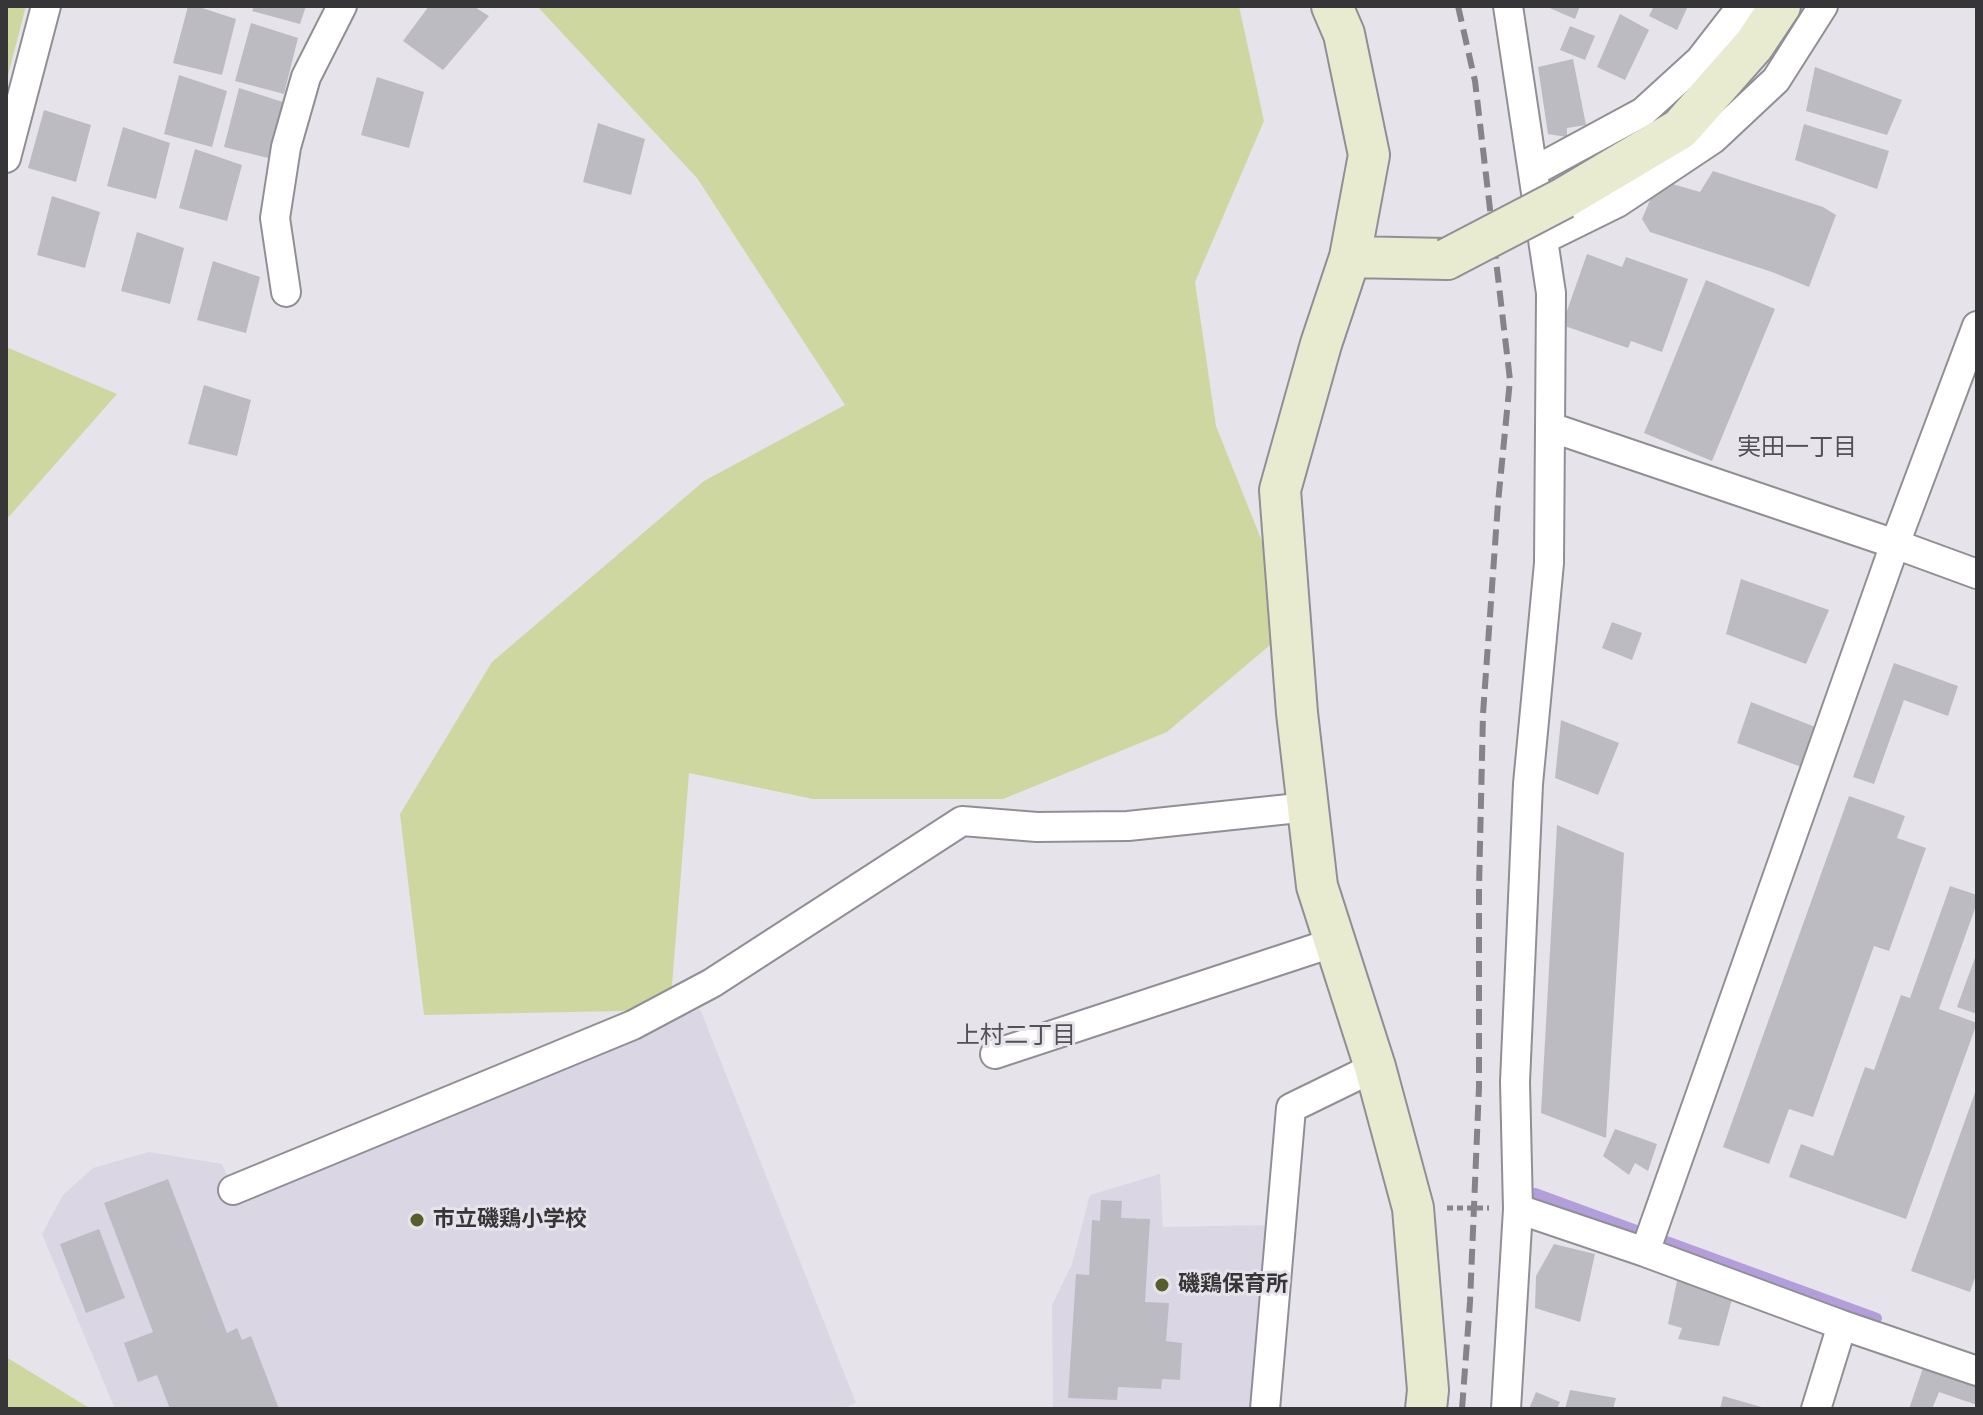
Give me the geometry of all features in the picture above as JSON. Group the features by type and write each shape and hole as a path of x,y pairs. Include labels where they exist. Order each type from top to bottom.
{"street":[{"path":"6,158 46,6"},
{"path":"286,292 275,218 286,147 306,77 342,6"},
{"path":"1332,6 1344,34 1369,155 1350,257 1321,344 1280,490 1297,713 1317,886 1375,1067 1413,1208 1428,1390 1426,1409"},
{"path":"1506,1409 1518,1209 1515,1082 1528,784 1549,563 1551,293 1508,6"},
{"path":"1534,171 1643,112 1700,60 1742,6"},
{"path":"1350,257 1447,259 1564,198 1680,129 1754,45 1780,6"},
{"path":"1544,239 1617,203 1713,139 1776,80 1823,6"},
{"path":"1645,1252 1895,544 1977,326"},
{"path":"1550,427 1977,574"},
{"path":"233,1190 633,1025 712,983 962,821 1037,827 1128,826 1308,807"},
{"path":"995,1054 1335,942"},
{"path":"1265,1409 1291,1108 1375,1067"},
{"path":"1518,1209 1977,1371"},
{"path":"1816,1409 1842,1325"}],"path":[{"path":"1413,1208 1518,1209"}],"shaded area":[{"name":"市立磯鶏小学校","path":"700,1009 856,1403 841,1409 115,1409 42,1234 63,1195 93,1168 149,1152 222,1164 240,1204"},
{"name":"磯鶏保育所","path":"1160,1174 1163,1227 1267,1225 1252,1409 1053,1409 1052,1305 1072,1264 1090,1195"}],"green space":[{"path":"6,6 26,6 6,83"},
{"path":"537,6 1239,6 1264,121 1195,282 1216,426 1295,624 1167,732 1003,799 813,799 689,773 670,1010 424,1015 400,814 492,662 704,481 845,405 697,178"},
{"path":"6,347 117,394 6,520"},
{"path":"6,1357 91,1409 6,1409"}],"building":[{"path":"188,6 236,19 222,75 173,63"},
{"path":"254,6 306,6 300,24 252,11"},
{"path":"429,6 473,6 489,16 443,70 403,41"},
{"path":"1545,6 1580,6 1575,19"},
{"path":"1654,6 1688,6 1677,30 1649,16"},
{"path":"1620,14 1649,30 1625,80 1597,67"},
{"path":"251,23 298,38 284,94 235,81"},
{"path":"1570,26 1595,36 1585,60 1560,50"},
{"path":"1573,59 1586,125 1567,128 1567,137 1548,134 1538,67"},
{"path":"1815,67 1902,100 1887,135 1806,111"},
{"path":"179,75 227,91 212,147 164,134"},
{"path":"377,77 424,92 409,148 361,135"},
{"path":"239,88 286,103 272,159 224,147"},
{"path":"44,110 91,125 76,182 28,168"},
{"path":"598,123 645,139 631,195 583,182"},
{"path":"1804,124 1889,151 1877,189 1795,160"},
{"path":"123,127 170,143 156,199 107,186"},
{"path":"195,149 242,165 227,221 179,208"},
{"path":"1713,171 1823,207 1836,215 1809,287 1650,232 1642,219 1650,200 1669,183 1700,192"},
{"path":"52,196 100,212 85,268 37,255"},
{"path":"137,232 184,248 170,304 121,291"},
{"path":"1587,254 1622,267 1626,257 1688,279 1662,352 1631,341 1628,348 1562,325"},
{"path":"213,261 260,277 246,333 197,320"},
{"path":"1706,280 1775,309 1712,461 1644,433"},
{"path":"204,385 251,400 237,456 188,444"},
{"path":"1741,579 1829,610 1806,664 1726,634"},
{"path":"1612,622 1642,633 1632,660 1602,648"},
{"path":"1894,663 1958,686 1948,716 1904,700 1874,784 1853,777"},
{"path":"1751,702 1818,728 1804,768 1737,743"},
{"path":"1561,720 1619,743 1598,795 1555,778"},
{"path":"1849,796 1905,816 1897,838 1926,848 1889,951 1874,946 1813,1117 1789,1109 1769,1164 1723,1147"},
{"path":"1557,825 1624,853 1606,1138 1541,1113"},
{"path":"1950,886 1977,895 1977,903 1939,1009 1977,1023 1906,1219 1789,1177 1801,1144 1833,1156 1865,1067 1874,1070 1901,995 1910,998"},
{"path":"1977,952 1977,1014 1957,1007"},
{"path":"1977,1087 1977,1272 1970,1292 1911,1271"},
{"path":"1615,1129 1657,1144 1648,1171 1635,1163 1629,1175 1603,1156"},
{"path":"168,1179 227,1333 237,1328 242,1340 251,1336 279,1409 170,1409 157,1375 138,1382 124,1343 153,1332 104,1203"},
{"path":"1101,1200 1122,1201 1121,1218 1150,1219 1145,1302 1169,1303 1166,1341 1182,1343 1180,1380 1162,1379 1161,1389 1118,1387 1117,1400 1068,1398 1076,1274 1089,1275 1092,1220 1100,1221"},
{"path":"99,1229 125,1298 86,1313 60,1244"},
{"path":"1554,1244 1595,1254 1580,1322 1535,1308 1536,1276"},
{"path":"1677,1281 1733,1296 1719,1346 1678,1339 1682,1328 1668,1324"},
{"path":"1926,1359 1977,1377 1977,1405 1939,1392 1932,1409 1909,1409"},
{"path":"1570,1390 1616,1398 1613,1409 1565,1409"},
{"path":"1536,1392 1560,1402 1557,1409 1529,1409"},
{"path":"1723,1396 1765,1408 1765,1409 1720,1409"}],"waterway":[{"path":"1535,1193 1877,1318"}],"railway":[{"path":"1458,6 1475,81 1510,380 1483,714 1479,1087 1462,1409"}],"place":[{"name":"市立磯鶏小学校","path":"417,1220"},
{"name":"磯鶏保育所","path":"1162,1285"}],"district":[{"name":"実田一丁目","path":"1797,449"},
{"name":"上村二丁目","path":"1016,1037"}]}
